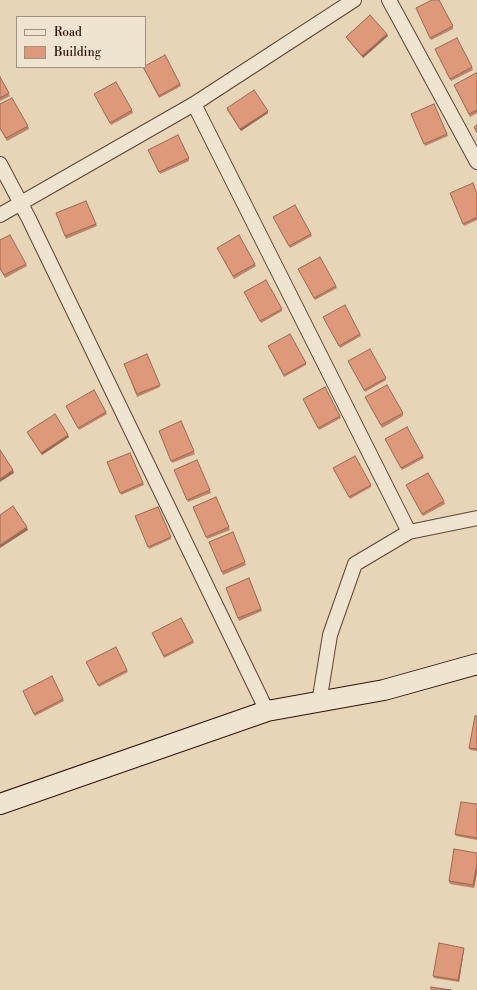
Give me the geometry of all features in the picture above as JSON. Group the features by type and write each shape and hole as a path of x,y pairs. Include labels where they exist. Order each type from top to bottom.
{"street":[{"path":"0,215 20,202 194,104 354,0"},
{"path":"389,0 477,162"},
{"path":"194,104 409,532"},
{"path":"0,164 20,202 267,711"},
{"path":"319,703 330,635 355,564 409,532 477,518"},
{"path":"0,804 267,711 319,703 384,690 477,664"}],"building":[{"path":"432,0 439,0 453,26 430,38 416,8"},
{"path":"370,15 387,34 362,56 346,37"},
{"path":"457,38 472,67 450,79 435,49"},
{"path":"165,55 180,84 159,96 144,68 146,68 146,65"},
{"path":"476,73 477,110 469,114 454,85"},
{"path":"0,77 9,93 0,98"},
{"path":"116,82 132,110 110,123 94,94"},
{"path":"254,90 268,111 240,129 227,108"},
{"path":"12,98 28,126 6,138 0,128 0,104"},
{"path":"434,104 447,134 424,144 411,114"},
{"path":"477,125 477,133 474,127"},
{"path":"178,135 189,158 159,172 148,150"},
{"path":"473,183 477,194 477,217 463,224 450,193"},
{"path":"86,201 96,224 65,236 56,213"},
{"path":"295,205 311,234 289,246 273,217"},
{"path":"10,235 26,264 4,275 0,268 0,240"},
{"path":"239,235 255,264 233,276 217,248"},
{"path":"320,257 336,286 314,298 298,269"},
{"path":"266,280 282,309 260,321 244,292"},
{"path":"345,305 360,334 339,346 323,317"},
{"path":"290,334 306,363 284,375 268,346"},
{"path":"370,349 386,378 364,390 348,361"},
{"path":"147,354 160,385 137,394 124,364"},
{"path":"387,385 403,413 381,425 365,397"},
{"path":"325,387 340,416 318,428 303,399"},
{"path":"94,390 106,412 78,428 66,406"},
{"path":"55,414 68,435 41,453 27,432"},
{"path":"181,421 194,451 171,461 159,431"},
{"path":"407,427 423,456 401,468 385,439"},
{"path":"0,450 13,470 0,479"},
{"path":"130,453 143,483 120,493 107,462"},
{"path":"355,456 371,485 349,497 333,468"},
{"path":"197,460 210,490 187,500 174,470"},
{"path":"428,473 444,501 422,514 406,485"},
{"path":"216,497 229,527 206,537 193,507"},
{"path":"13,506 27,527 0,545 0,515"},
{"path":"158,507 171,537 148,547 135,516"},
{"path":"233,532 245,562 222,572 209,542"},
{"path":"249,578 261,609 238,618 226,588"},
{"path":"181,618 193,641 164,656 152,633"},
{"path":"116,647 127,670 98,685 86,662"},
{"path":"52,676 63,699 34,714 23,691"},
{"path":"475,716 477,716 477,749 469,748"},
{"path":"461,802 477,804 477,838 455,834"},
{"path":"454,849 477,853 477,864 473,885 449,881"},
{"path":"439,943 464,948 458,980 433,976"},
{"path":"431,987 451,990 431,990"}]}
